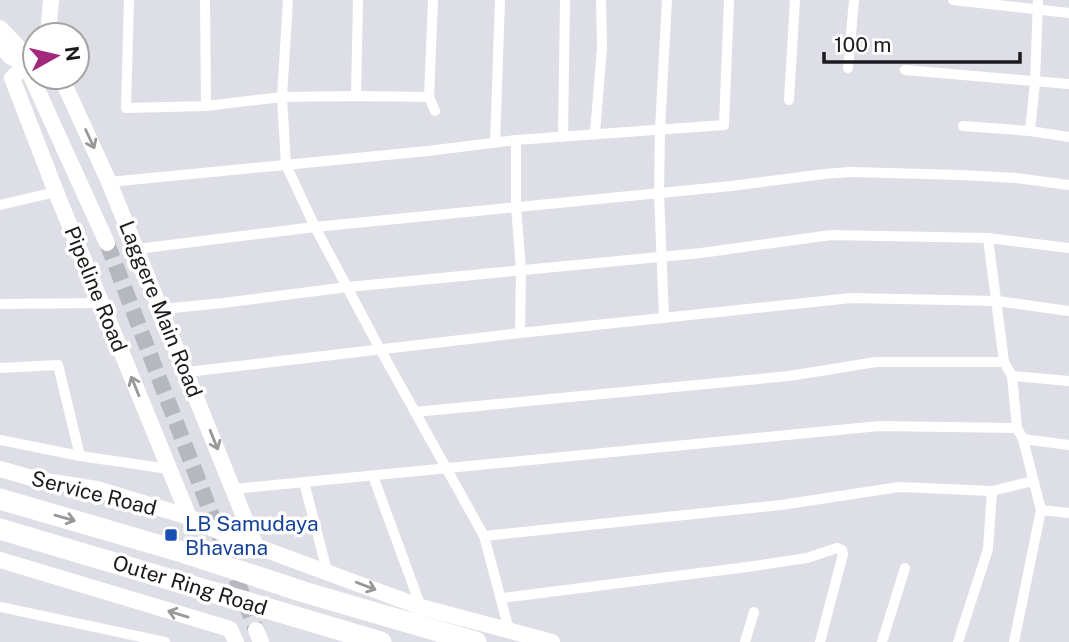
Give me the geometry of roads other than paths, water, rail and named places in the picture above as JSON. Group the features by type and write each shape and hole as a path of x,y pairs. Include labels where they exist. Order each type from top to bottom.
{"highway":[{"name":"Outer Ring Road","path":"0,499 182,552 288,587 419,616 476,642"},
{"name":"Outer Ring Road","path":"0,529 381,642"}],"street":[{"path":"49,21 51,0"},
{"path":"129,0 126,108 206,106 282,97 429,97"},
{"path":"205,0 206,106"},
{"path":"288,0 282,97 286,165 315,228 484,536 509,630"},
{"path":"356,96 358,0"},
{"path":"433,0 429,97 435,111"},
{"path":"495,143 500,0"},
{"path":"563,137 565,0"},
{"path":"595,133 602,47 601,0"},
{"path":"664,318 659,193 667,0"},
{"path":"109,182 516,140 724,125 729,0"},
{"path":"789,100 795,0"},
{"path":"848,68 854,0"},
{"path":"953,0 1038,5 1069,13"},
{"path":"1030,131 1038,5"},
{"path":"0,28 21,50"},
{"path":"0,45 11,57 21,60"},
{"path":"905,70 1069,84"},
{"name":"Pipeline Road","path":"21,71 12,78 189,517"},
{"path":"43,91 107,243"},
{"name":"Laggere Main Road","path":"67,91 162,309 256,544"},
{"path":"963,126 1069,137"},
{"path":"516,140 516,206 521,270 520,333"},
{"path":"137,249 824,174 1002,177 1069,185"},
{"path":"0,205 56,192"},
{"path":"162,309 348,287 701,253 831,235 988,238 1069,248"},
{"path":"988,238 1004,362 1012,376 1017,428 1023,439 1041,510 1014,642"},
{"path":"187,372 851,298 997,301 1069,311"},
{"path":"0,301 101,303"},
{"path":"415,412 789,376 876,362 1004,362"},
{"path":"0,368 58,365 80,456"},
{"path":"1012,376 1069,381"},
{"path":"234,488 879,426 1017,428"},
{"path":"1023,439 1069,445"},
{"path":"0,440 80,456 169,469"},
{"name":"Service Road","path":"0,469 39,480 96,489 189,517 228,536 327,571 419,616 509,630 552,642"},
{"path":"373,476 419,616"},
{"path":"484,536 781,505 900,487 992,491 1033,481"},
{"path":"304,482 327,571"},
{"path":"958,642 988,549 992,491"},
{"path":"1041,510 1069,513"},
{"path":"502,598 759,566 807,558 837,548 842,550 843,554 820,642"},
{"path":"0,560 230,629 236,642"},
{"path":"882,642 905,568"},
{"path":"0,607 165,642"},
{"path":"745,642 754,612"}],"tunnel":[{"path":"107,243 256,630"}],"place":[{"name":"LB Samudaya Bhavana","path":"171,535"}]}
